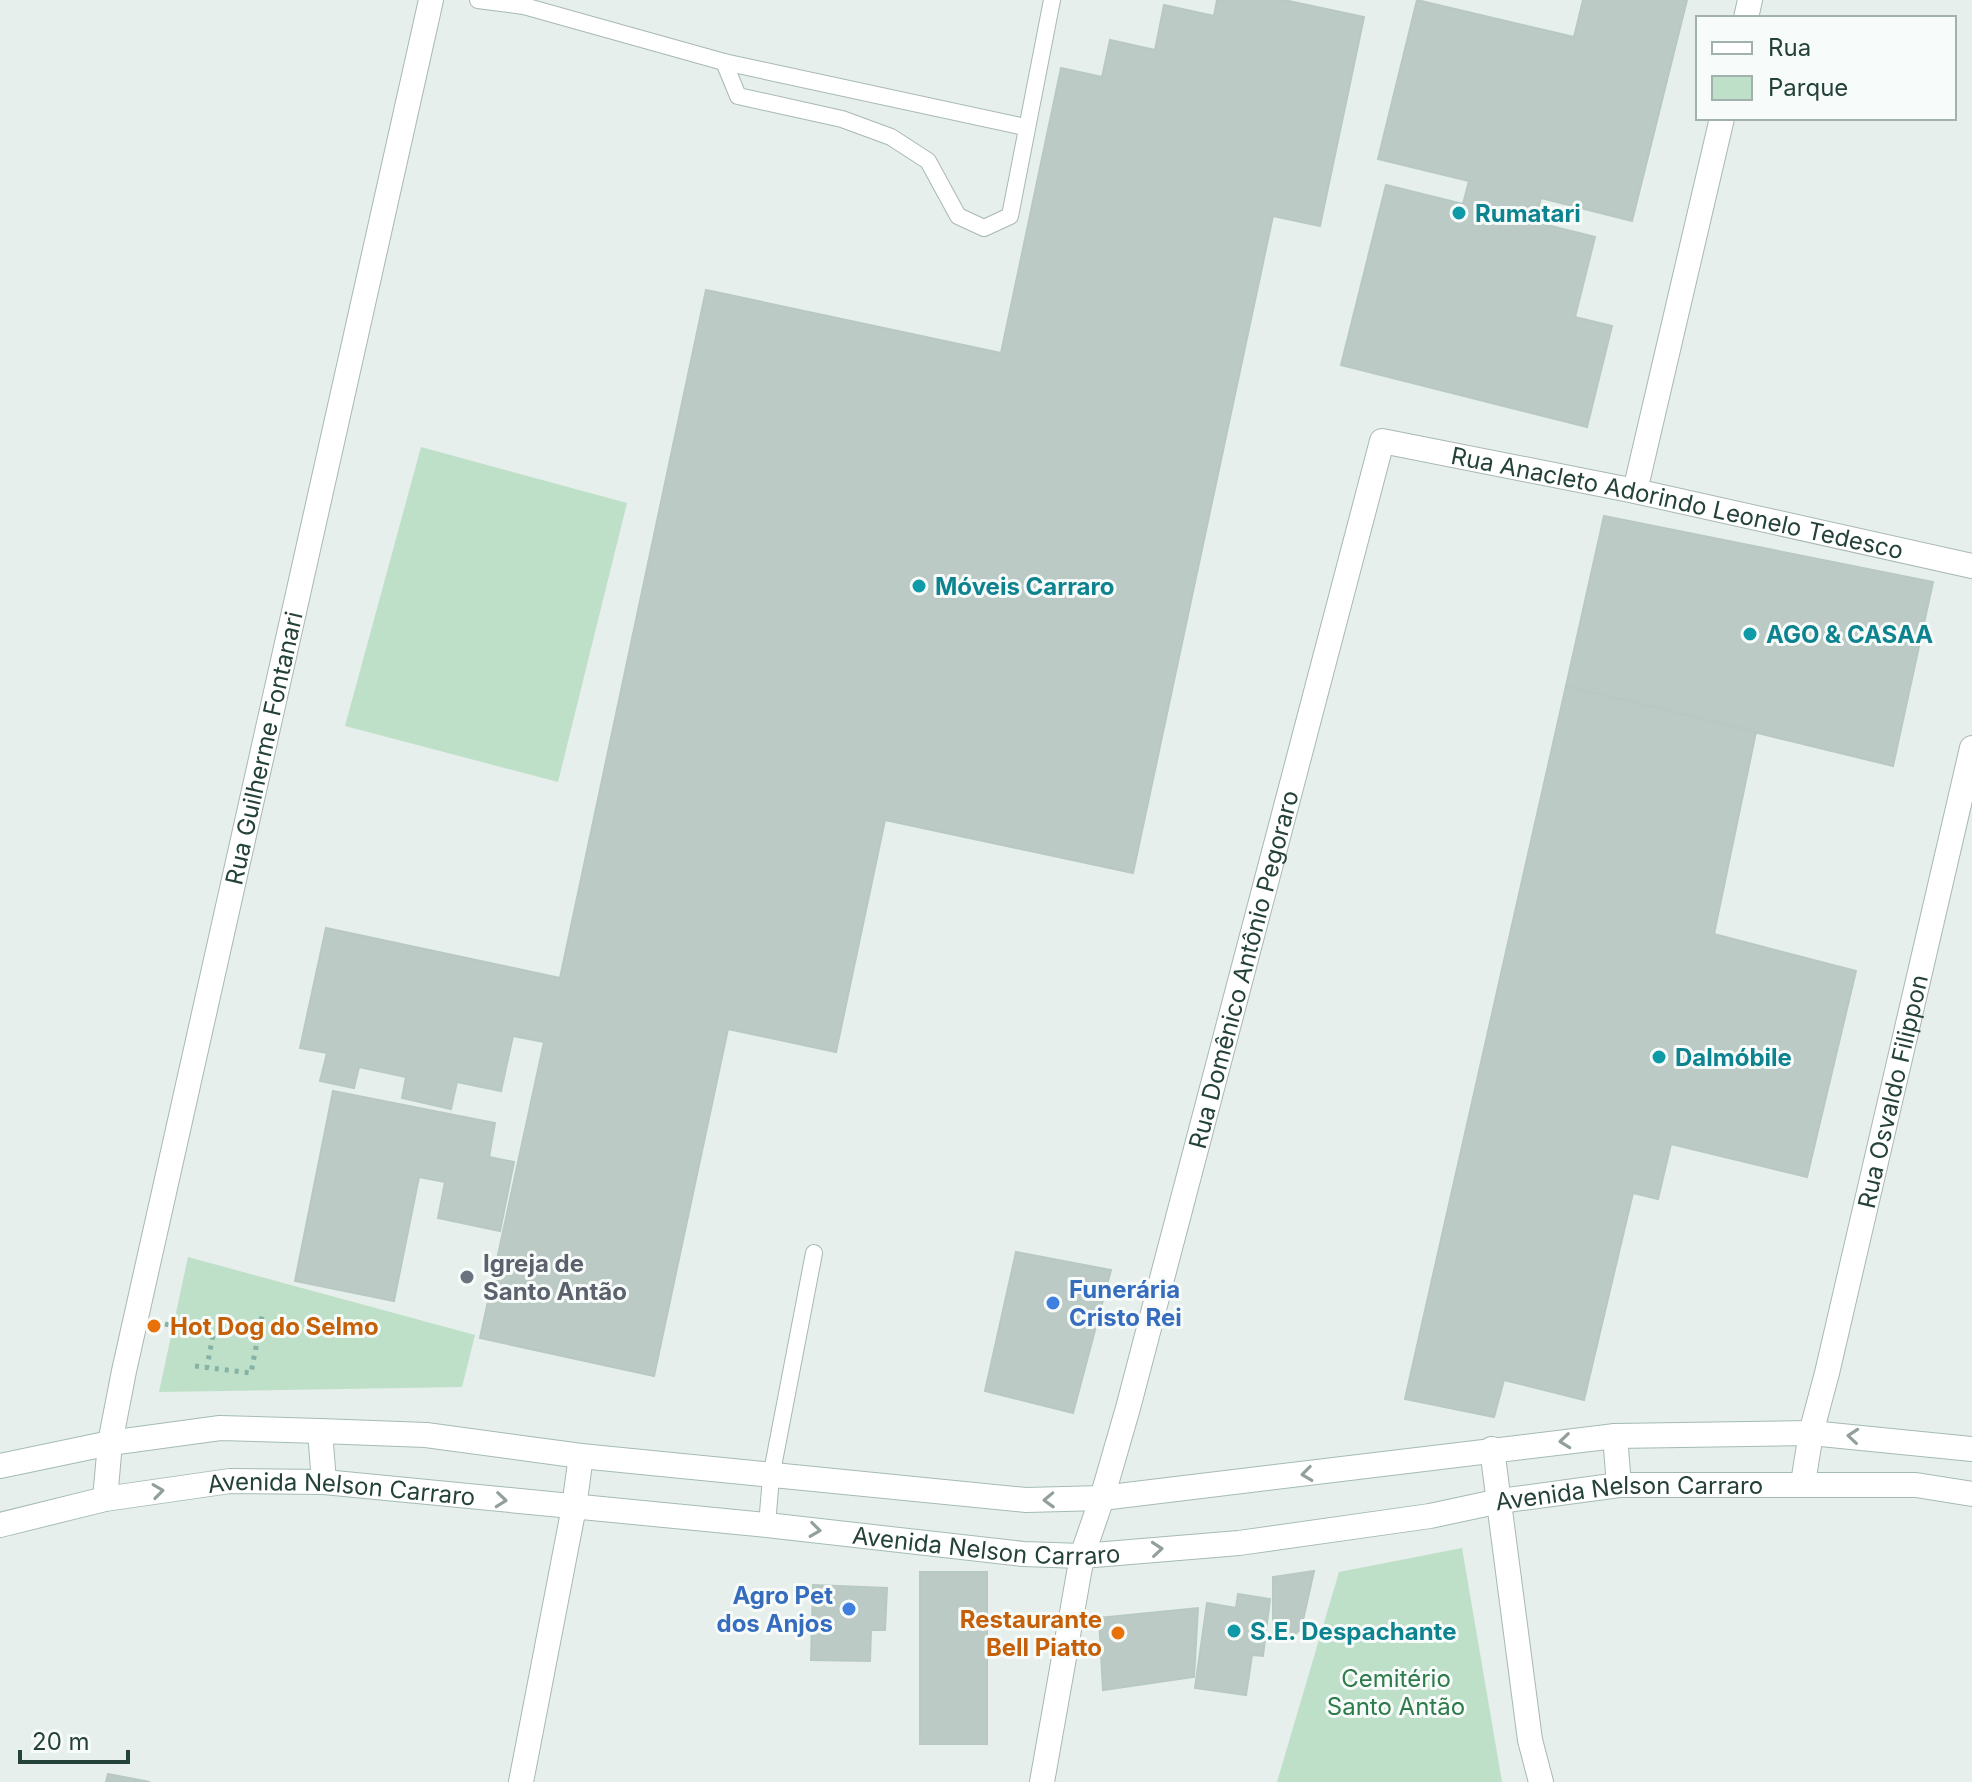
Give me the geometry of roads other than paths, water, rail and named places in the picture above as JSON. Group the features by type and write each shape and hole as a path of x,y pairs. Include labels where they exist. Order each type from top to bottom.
{"street":[{"name":"Rua Guilherme Fontanari","path":"105,1499 110,1443 137,1317 431,0"},
{"path":"1635,491 1722,120"},
{"name":"Rua Anacleto Adorindo Leonelo Tedesco","path":"1382,441 1635,491 1972,566"},
{"name":"Rua Domênico Antônio Pegoraro","path":"1042,1782 1082,1556 1102,1498 1382,441"},
{"name":"Rua Osvaldo Filippon","path":"1803,1483 1811,1433 1972,748"},
{"name":"Avenida Nelson Carraro","path":"0,1466 110,1443 220,1428 320,1431 426,1435 771,1477 1026,1500 1102,1498 1615,1436 1811,1433 1972,1449"},
{"path":"320,1431 324,1482"},
{"path":"1615,1436 1619,1485"},
{"path":"1492,1449 1530,1740 1541,1782"},
{"path":"521,1782 581,1456"},
{"name":"Avenida Nelson Carraro","path":"0,1525 105,1499 230,1481 324,1482 767,1525 1023,1554 1082,1556 1239,1543 1619,1485 1916,1485 1972,1494"}],"lane":[{"path":"478,0 524,6 724,62 1025,127"},
{"path":"724,62 738,96 842,119 891,137 928,161 958,216 984,228 1010,216 1052,0"},
{"path":"767,1525 771,1477 814,1253"}],"place":[{"name":"Rumatari","path":"1459,213"},
{"name":"Móveis Carraro","path":"919,586"},
{"name":"AGO & CASAA","path":"1750,634"},
{"name":"Dalmóbile","path":"1659,1057"},
{"name":"Igreja de Santo Antão","path":"467,1277"},
{"name":"Funerária Cristo Rei","path":"1053,1303"},
{"name":"Hot Dog do Selmo","path":"154,1326"},
{"name":"Agro Pet dos Anjos","path":"849,1609"},
{"name":"S.E. Despachante","path":"1234,1631"},
{"name":"Restaurante Bell Piatto","path":"1118,1633"}],"park label":[{"name":"Cemitério Santo Antão","path":"1396,1692"}]}
